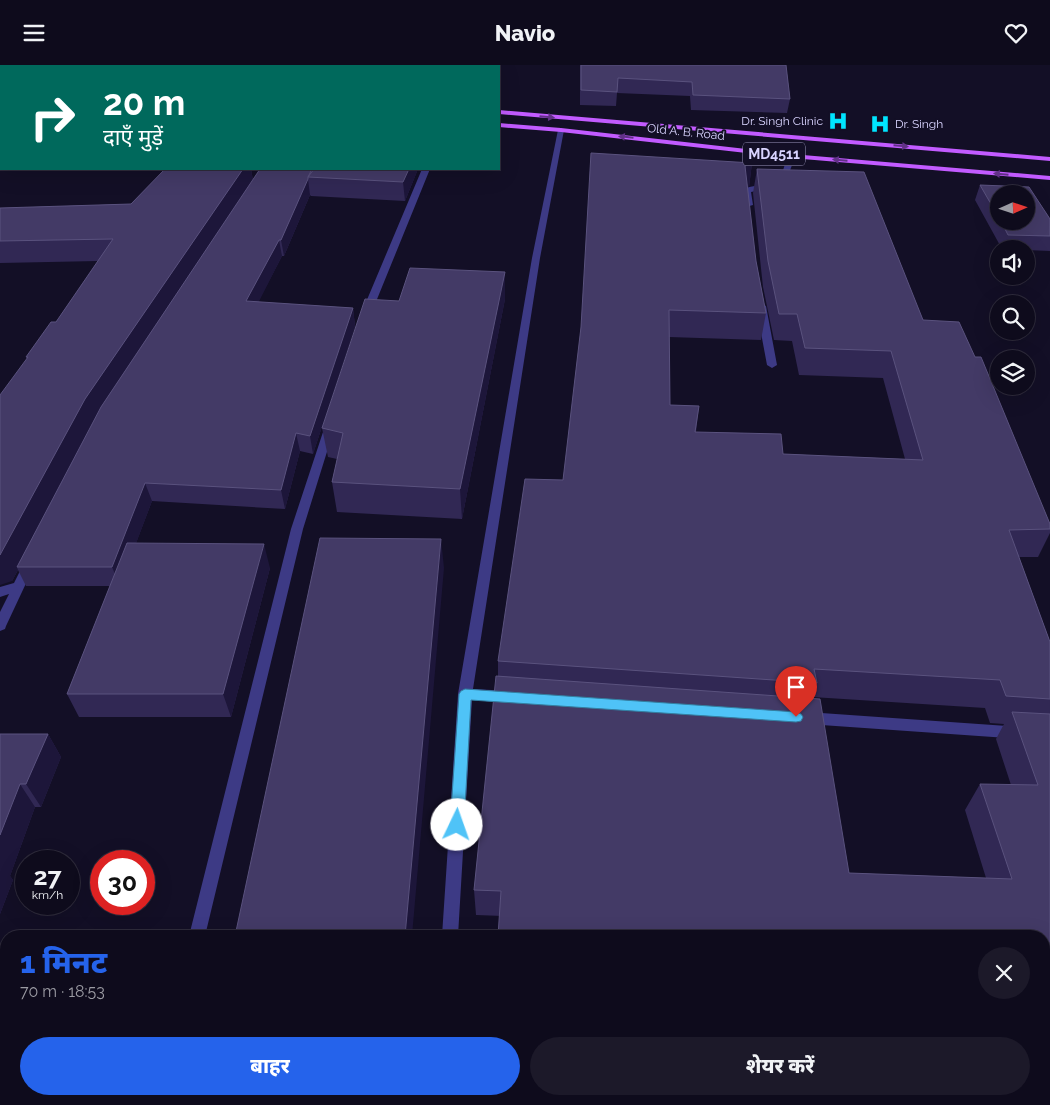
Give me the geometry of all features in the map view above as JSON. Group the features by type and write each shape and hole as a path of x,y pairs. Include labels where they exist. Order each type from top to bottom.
{"main road":[{"name":"Old A. B. Road","path":"500,112 1050,159"},
{"name":"Old A. B. Road","path":"500,125 561,130 791,156 1050,178"}],"street":[{"path":"450,930 465,694 536,259 561,130"},
{"path":"750,219 747,190 773,185 784,179 791,156"},
{"path":"363,324 426,170"},
{"path":"759,297 772,365"},
{"path":"198,930 297,529 333,417"},
{"path":"0,626 35,552"},
{"path":"0,592 18,586"},
{"path":"465,694 524,698"},
{"path":"792,717 1050,735"}],"building":[{"path":"581,65 786,65 790,99 693,95 692,82 618,78 617,92 581,90"},
{"path":"591,153 752,163 745,166 756,261 766,313 669,310 670,405 699,406 695,432 781,434 783,454 923,460 891,351 805,348 797,314 779,314 768,261 757,169 864,172 923,320 959,322 975,357 981,357 990,379 990,395 997,395 1050,524 1050,529 1009,530 1050,642 1050,699 1006,696 1000,680 814,669 817,683 498,661 525,479 563,480 581,327"},
{"path":"164,170 242,170 85,399 0,555 0,395 51,322 56,322 113,239 0,241 0,208 131,204"},
{"path":"259,170 312,170 281,240 279,240 246,301 353,308 310,436 296,433 281,490 145,483 112,567 17,567 101,407"},
{"path":"313,170 409,170 403,182 308,177"},
{"path":"980,185 990,185 990,202"},
{"path":"1035,196 1050,219 1050,236 1008,235 1006,230 1035,230"},
{"path":"410,268 505,272 460,489 332,482 343,433 322,428 365,299 399,301"},
{"path":"320,538 441,539 406,930 236,930"},
{"path":"127,543 264,544 223,694 67,694"},
{"path":"496,676 820,699 849,873 1012,879 980,784 1038,785 1012,712 1050,714 1050,930 498,930 501,891 474,890"},
{"path":"0,734 48,734 26,784 20,784 0,835"}],"place":[{"name":"Dr. Singh Clinic","path":"838,121"},
{"name":"Dr. Singh","path":"880,124"}],"route":[{"path":"457,825 465,694 796,717"}]}
